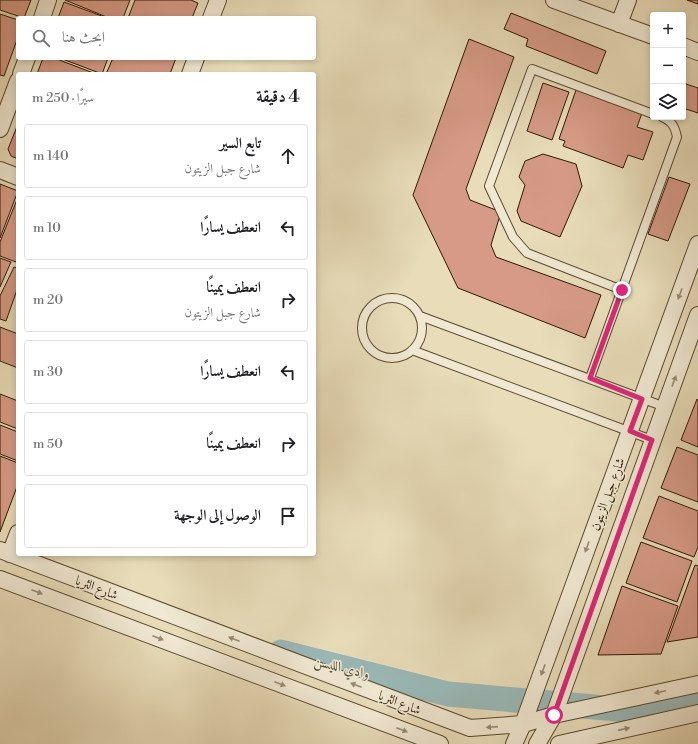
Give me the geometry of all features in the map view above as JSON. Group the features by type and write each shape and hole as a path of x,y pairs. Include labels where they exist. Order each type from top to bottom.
{"street":[{"path":"43,16 48,0"},
{"path":"212,16 218,0"},
{"path":"554,0 650,35"},
{"path":"619,24 628,0"},
{"path":"686,47 698,52"},
{"path":"22,72 26,60"},
{"path":"191,72 195,60"},
{"path":"0,129 16,86"},
{"path":"0,170 16,176"},
{"name":"شارع جبل الزيتون","path":"514,744 523,724 698,244"},
{"name":"شارع جبل الزيتون","path":"537,744 554,715 698,315"},
{"path":"5,552 16,535"},
{"name":"شارع الثريا","path":"5,552 470,728 523,724 554,715 698,684"},
{"name":"شارع الثريا","path":"0,579 440,744"},
{"path":"559,744 698,713"}],"lane":[{"path":"622,290 526,253 513,237 489,186 532,69 650,113"},
{"path":"590,378 677,137 675,127 669,120"},
{"path":"389,298 402,299 413,305 420,316 422,328 420,340 412,350 402,356 389,358 377,354 368,345 363,334 363,322 368,310 378,302 389,298"},
{"path":"420,316 665,407"},
{"path":"412,350 652,440"}],"building":[{"path":"0,0 31,0 25,16 18,16 0,10"},
{"path":"65,0 130,0 124,16 104,16"},
{"path":"135,0 191,0 198,3 193,16 129,16"},
{"path":"687,0 698,0 698,4"},
{"path":"64,2 102,16 59,16"},
{"path":"511,13 606,51 597,74 526,46 528,39 504,29"},
{"path":"0,14 16,19 16,43 4,76 0,75"},
{"path":"469,39 514,57 466,189 470,200 501,212 491,245 496,257 601,295 585,338 458,288 413,195"},
{"path":"42,60 59,60 91,72 38,72"},
{"path":"65,60 107,60 103,72 97,72"},
{"path":"112,60 175,60 171,72 107,72"},
{"path":"543,83 569,92 552,140 527,131"},
{"path":"686,84 698,88 698,113 686,109"},
{"path":"576,90 642,113 637,127 653,132 643,160 628,155 623,168 563,146 565,141 559,139"},
{"path":"16,129 16,158 11,156 8,149"},
{"path":"543,154 576,164 582,186 560,237 521,221 517,211 525,185 519,177 525,161"},
{"path":"669,177 690,184 668,241 648,234"},
{"path":"0,184 16,190 16,196 0,238"},
{"path":"16,202 16,262 0,256 0,242"},
{"path":"0,258 11,262 0,287"},
{"path":"14,267 16,268 16,293 6,321 0,319 0,296"},
{"path":"0,327 16,333 16,367 0,361"},
{"path":"0,394 16,400 16,428 0,422"},
{"path":"697,399 698,400 698,447 681,440"},
{"path":"0,425 16,431 16,460 0,454"},
{"path":"677,447 698,455 698,502 661,488"},
{"path":"0,456 16,462 16,489 0,532"},
{"path":"659,496 698,511 698,547 694,557 643,538"},
{"path":"641,542 692,561 677,602 626,583"},
{"path":"695,565 698,566 698,637 667,642"},
{"path":"622,586 678,606 661,654 598,655"}],"waterway":[{"name":"وادي الليسن","path":"281,652 448,694 628,710 698,705"}],"route":[{"path":"554,715 652,440 630,431 642,399 590,378 622,290"}]}
